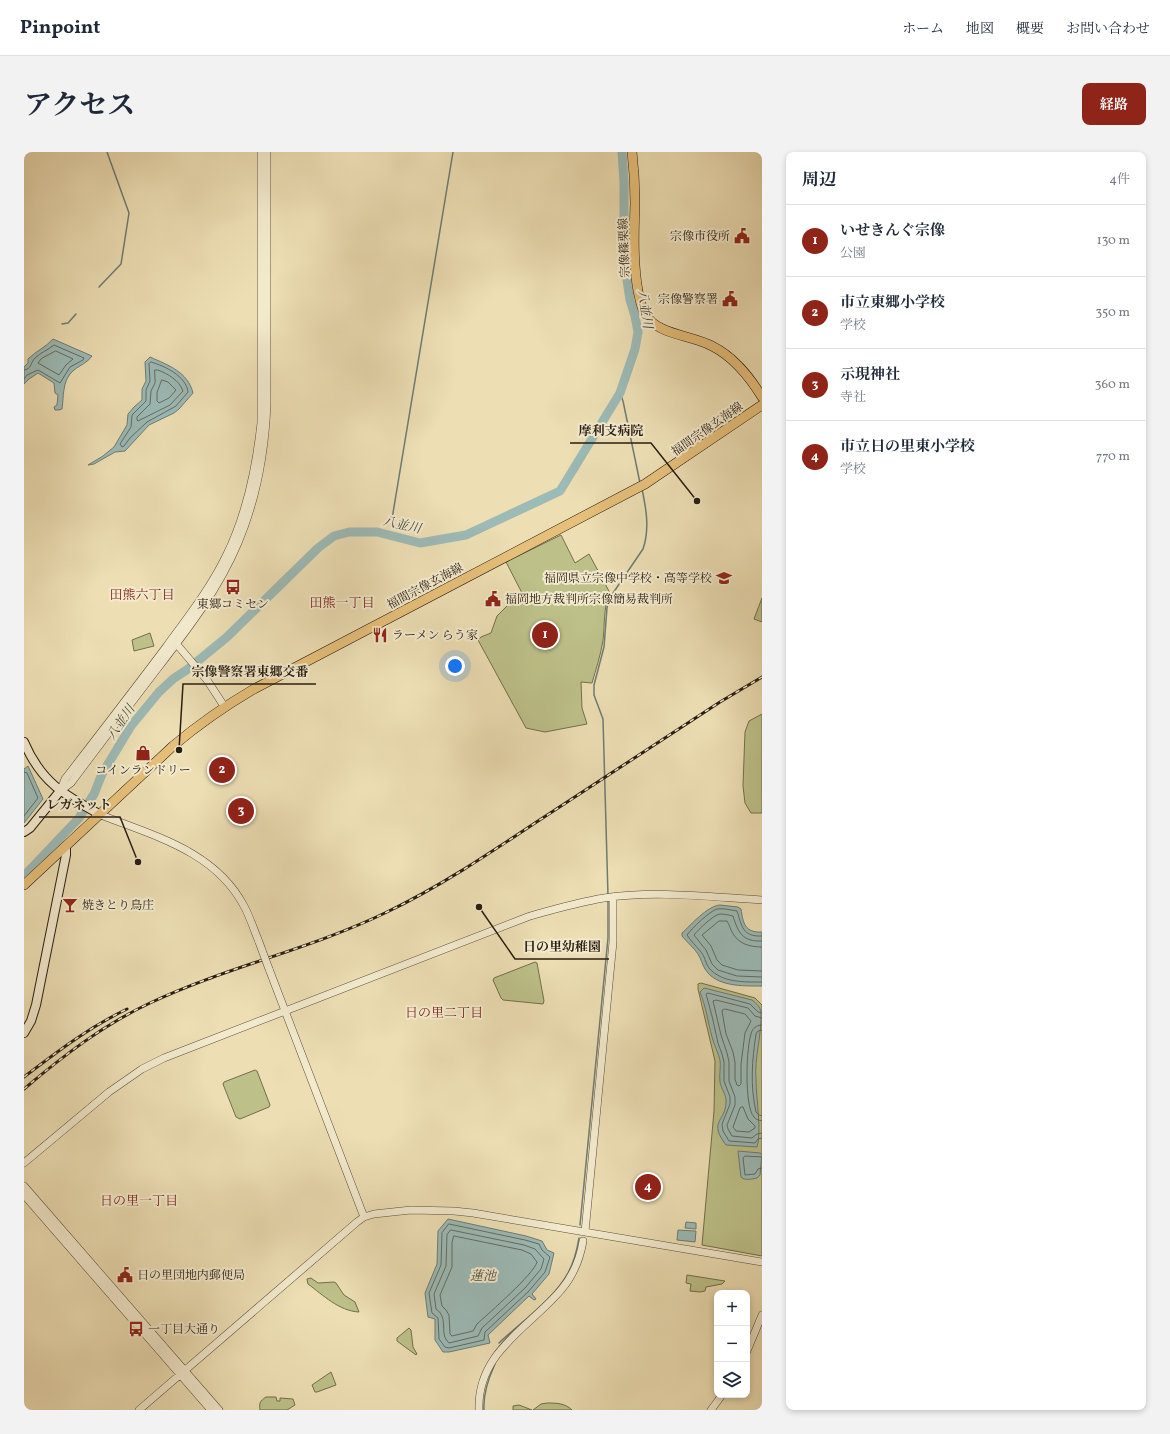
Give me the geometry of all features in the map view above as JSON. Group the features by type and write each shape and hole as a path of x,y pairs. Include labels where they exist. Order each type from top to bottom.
{"main road":[{"name":"宗像篠栗線","path":"632,152 635,272 644,313 658,327 706,343 727,355 752,381 762,397"},
{"name":"福間宗像玄海線","path":"24,885 101,815 173,746 195,727 224,706 645,484 762,405"},
{"path":"24,742 34,762 43,775 60,791 101,815"},
{"path":"24,832 30,828 60,791"},
{"path":"24,1033 31,1021 36,1005 66,855 66,846"}],"street":[{"path":"174,641 202,598 226,556 241,521 257,458 261,423 261,152"},
{"path":"60,791 65,779 174,641 211,597 232,556 251,508 262,460 267,404 267,152"},
{"path":"174,641 207,680 224,706"},
{"path":"101,815 180,847 198,856 211,865 225,879 241,901 249,916 364,1217"},
{"path":"24,1163 108,1092 142,1069 164,1058 530,916 559,908 610,898 686,895 762,900"},
{"path":"584,1232 612,942 610,898"},
{"path":"24,1186 182,1373 211,1410"},
{"path":"24,1195 182,1373 219,1410"},
{"path":"140,1410 327,1246 364,1217 374,1214 411,1210 454,1211 762,1262"},
{"path":"479,1410 480,1393 487,1371 494,1358 517,1332 561,1290 575,1268 579,1259 583,1241"},
{"path":"750,1344 762,1315"},
{"path":"711,1410 720,1398"}],"green space":[{"path":"561,535 575,563 589,554 610,593 605,610 602,645 592,683 581,682 582,708 587,724 545,732 526,728 478,640 481,637 491,633 497,616 512,601 511,598 522,593 506,562"},
{"path":"762,598 762,622 754,619"},
{"path":"150,633 154,646 134,651 132,640"},
{"path":"762,714 762,813 751,813 745,803 743,786 745,732 749,721"},
{"path":"535,962 537,963 544,1001 543,1004 503,1000 493,980 494,978"},
{"path":"701,983 755,998 762,1005 762,1256 702,1245 714,1111 715,1061 698,989 698,984"},
{"path":"255,1070 257,1071 270,1105 269,1107 240,1119 236,1117 223,1084 224,1082"},
{"path":"687,1275 725,1281 722,1284 706,1287 705,1291 690,1291 691,1284 686,1283"},
{"path":"311,1278 318,1283 336,1283 344,1295 355,1302 359,1312 338,1306 325,1297 308,1284 307,1279"},
{"path":"409,1328 411,1330 413,1347 417,1354 416,1355 397,1341 397,1338"},
{"path":"331,1372 336,1385 315,1392 312,1385"},
{"path":"266,1397 276,1397 277,1401 280,1401 280,1398 293,1399 295,1405 287,1410 260,1410 260,1402"},
{"path":"557,1403 572,1410 533,1410 541,1404"},
{"path":"519,1405 532,1410 513,1410 513,1406"}],"water":[{"path":"53,339 92,356 74,370 67,378 64,388 62,409 59,410 55,410 54,407 57,405 58,395 55,393 54,383 38,373 24,384 24,367 28,363 28,359"},
{"path":"150,357 170,366 182,374 187,380 193,393 174,413 149,425 125,451 115,452 94,464 88,465 114,447 127,425 128,414 142,400 142,389 146,381 145,362"},
{"path":"28,766 43,799 24,823 24,769"},
{"path":"720,905 738,907 741,909 744,923 748,929 756,932 762,932 762,986 730,984 716,979 705,969 698,954 682,936 682,933 700,916 715,906"},
{"path":"704,988 752,1000 761,1010 756,1072 759,1124 757,1147 726,1145 718,1131 719,1122 725,1109 726,1100 720,1082 720,1060 700,992"},
{"path":"738,1151 762,1154 760,1175 757,1178 747,1179 741,1177"},
{"name":"蓮池","path":"448,1219 526,1236 542,1241 547,1250 554,1253 549,1274 532,1294 536,1299 534,1300 529,1296 488,1335 490,1343 443,1352 435,1340 435,1319 428,1317 425,1293 437,1264 438,1231"},
{"path":"686,1222 696,1223 696,1229 685,1228"},
{"path":"678,1230 696,1231 695,1242 677,1240"}],"waterway":[{"path":"99,287 121,264 129,213 107,152"},
{"path":"391,525 453,152"},
{"name":"八並川","path":"24,876 79,818 94,794 102,774 131,726 159,692 173,679 188,669 227,637 318,548 334,536 349,532 377,532 420,543 466,535 560,491 620,393 635,349 638,332 630,300 624,260 624,182 622,152"},
{"path":"62,324 68,323 76,314"},
{"path":"620,393 640,483"},
{"path":"608,896 603,719 594,695 594,685 604,647 609,599 643,549 645,541 647,519 642,489"},
{"path":"580,1225 608,938 608,900"},
{"path":"499,1343 546,1301 562,1283 572,1265 579,1238"},
{"path":"484,1410 484,1398 495,1364"}],"railway":[{"path":"24,1089 100,1031 150,1003 208,979 329,937 387,912 425,892 481,859 720,702 762,677"},
{"path":"24,1077 86,1032 127,1009"}],"place":[{"name":"宗像市役所","path":"742,236"},
{"name":"宗像警察署","path":"730,299"},
{"name":"摩利支病院","path":"697,501"},
{"name":"福岡県立宗像中学校・高等学校","path":"724,578"},
{"name":"東郷コミセン","path":"233,587"},
{"name":"福岡地方裁判所宗像簡易裁判所","path":"493,599"},
{"name":"ラーメン らう家","path":"380,635"},
{"name":"いせきんぐ宗像","path":"545,635"},
{"name":"宗像警察署東郷交番","path":"179,750"},
{"name":"コインランドリー","path":"143,753"},
{"name":"市立東郷小学校","path":"222,770"},
{"name":"示現神社","path":"241,811"},
{"name":"レガネット","path":"138,862"},
{"name":"焼きとり鳥庄","path":"70,905"},
{"name":"日の里幼稚園","path":"479,907"},
{"name":"市立日の里東小学校","path":"648,1187"},
{"name":"日の里団地内郵便局","path":"125,1275"},
{"name":"一丁目大通り","path":"136,1329"}],"district":[{"name":"田熊六丁目","path":"142,594"},
{"name":"田熊一丁目","path":"342,602"},
{"name":"日の里二丁目","path":"444,1012"},
{"name":"日の里一丁目","path":"139,1200"}]}
